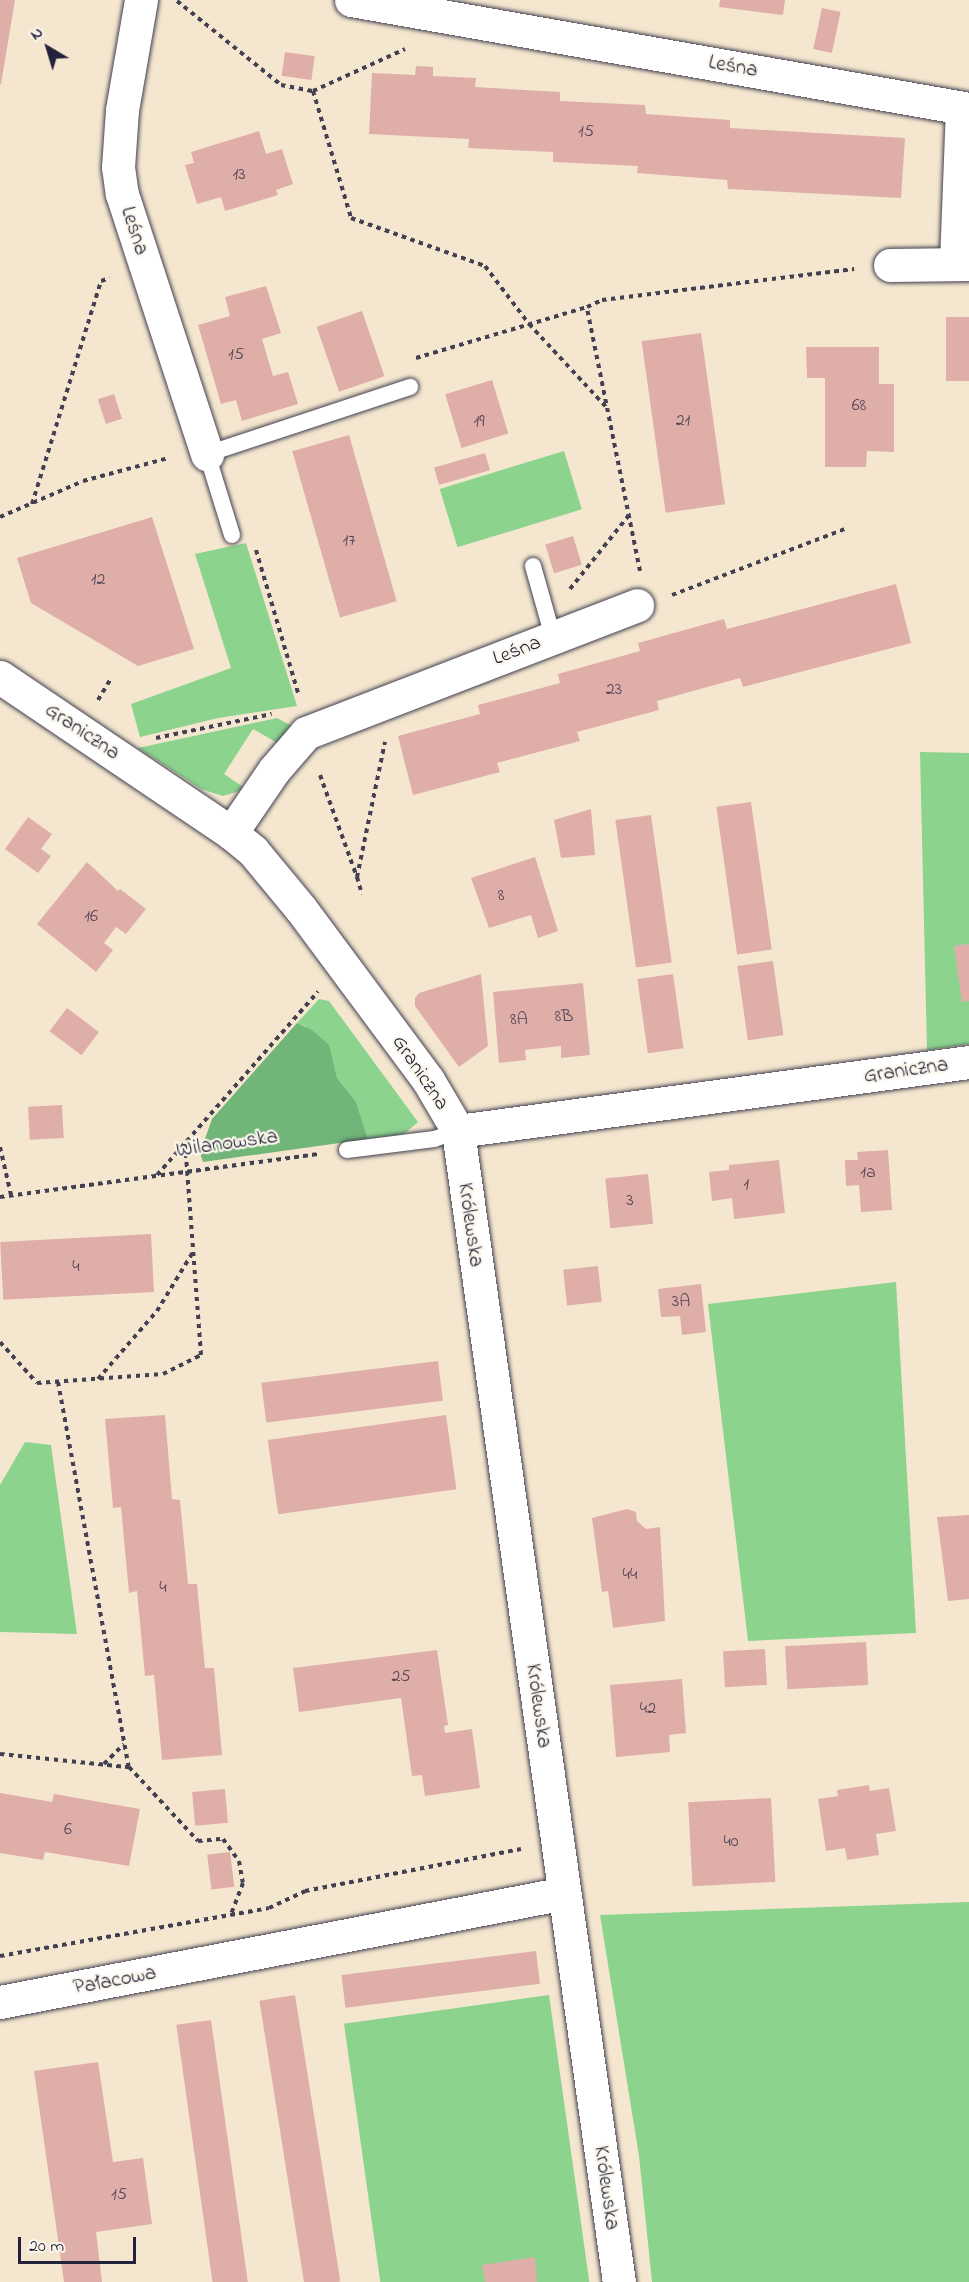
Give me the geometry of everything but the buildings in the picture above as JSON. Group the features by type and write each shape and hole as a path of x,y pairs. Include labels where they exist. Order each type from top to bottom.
{"street":[{"name":"Leśna","path":"141,0 122,110 118,167 122,194 207,454"},
{"name":"Leśna","path":"351,0 965,108 962,264"},
{"path":"890,265 962,264"},
{"name":"Leśna","path":"231,833 274,770 306,733 550,627 641,603"},
{"name":"Graniczna","path":"0,677 231,833 301,909 428,1080 458,1131 969,1062"},
{"name":"Królewska","path":"458,1131 619,2282"},
{"name":"Pałacowa","path":"0,2002 565,1893"}],"lane":[{"path":"232,535 207,454 406,388"},
{"path":"533,566 550,627"},
{"path":"347,1150 434,1139 458,1131"}],"path":[{"path":"176,0 281,86 313,91 417,44"},
{"path":"313,91 351,218 485,266 529,324 607,408"},
{"path":"406,388 396,364 602,300 890,265"},
{"path":"32,504 101,281 145,266"},
{"path":"587,306 629,515 641,603 667,597 845,529"},
{"path":"0,517 82,481 189,452 207,454"},
{"path":"0,512 10,513"},
{"path":"550,627 629,515"},
{"path":"105,689 111,678"},
{"path":"151,740 281,712"},
{"path":"357,877 362,894"},
{"path":"156,1176 327,982"},
{"path":"0,1342 37,1383 163,1374 201,1355 185,1143"},
{"path":"0,1147 11,1195"},
{"name":"Wilanowska","path":"0,1197 347,1150"},
{"path":"98,1379 157,1311 193,1251"},
{"path":"58,1382 129,1767 198,1841 223,1839 239,1861 243,1883 231,1914"},
{"path":"103,1764 124,1743"},
{"path":"0,1754 129,1767"},
{"path":"0,1956 269,1908 304,1891 530,1847"}],"green space":[{"path":"564,451 582,509 458,547 440,489"},
{"path":"246,543 297,706 218,718 140,737 131,704 231,668 195,554"},
{"path":"277,718 290,725 279,744 253,729 224,774 246,789 223,796 201,789 138,748"},
{"path":"920,752 969,753 969,1044 927,1050"},
{"path":"319,999 329,1001 418,1122 404,1134 368,1139 356,1102 337,1078 332,1059 305,1026 297,1023"},
{"path":"297,1023 312,1030 329,1045 337,1078 356,1102 368,1139 203,1162 200,1153 212,1119"},
{"path":"896,1282 916,1633 748,1641 708,1304"},
{"path":"25,1442 51,1445 77,1634 0,1632 0,1485"},
{"path":"969,1902 969,2282 652,2282 639,2156 600,1915"},
{"path":"549,1995 589,2282 380,2282 344,2024"}]}
